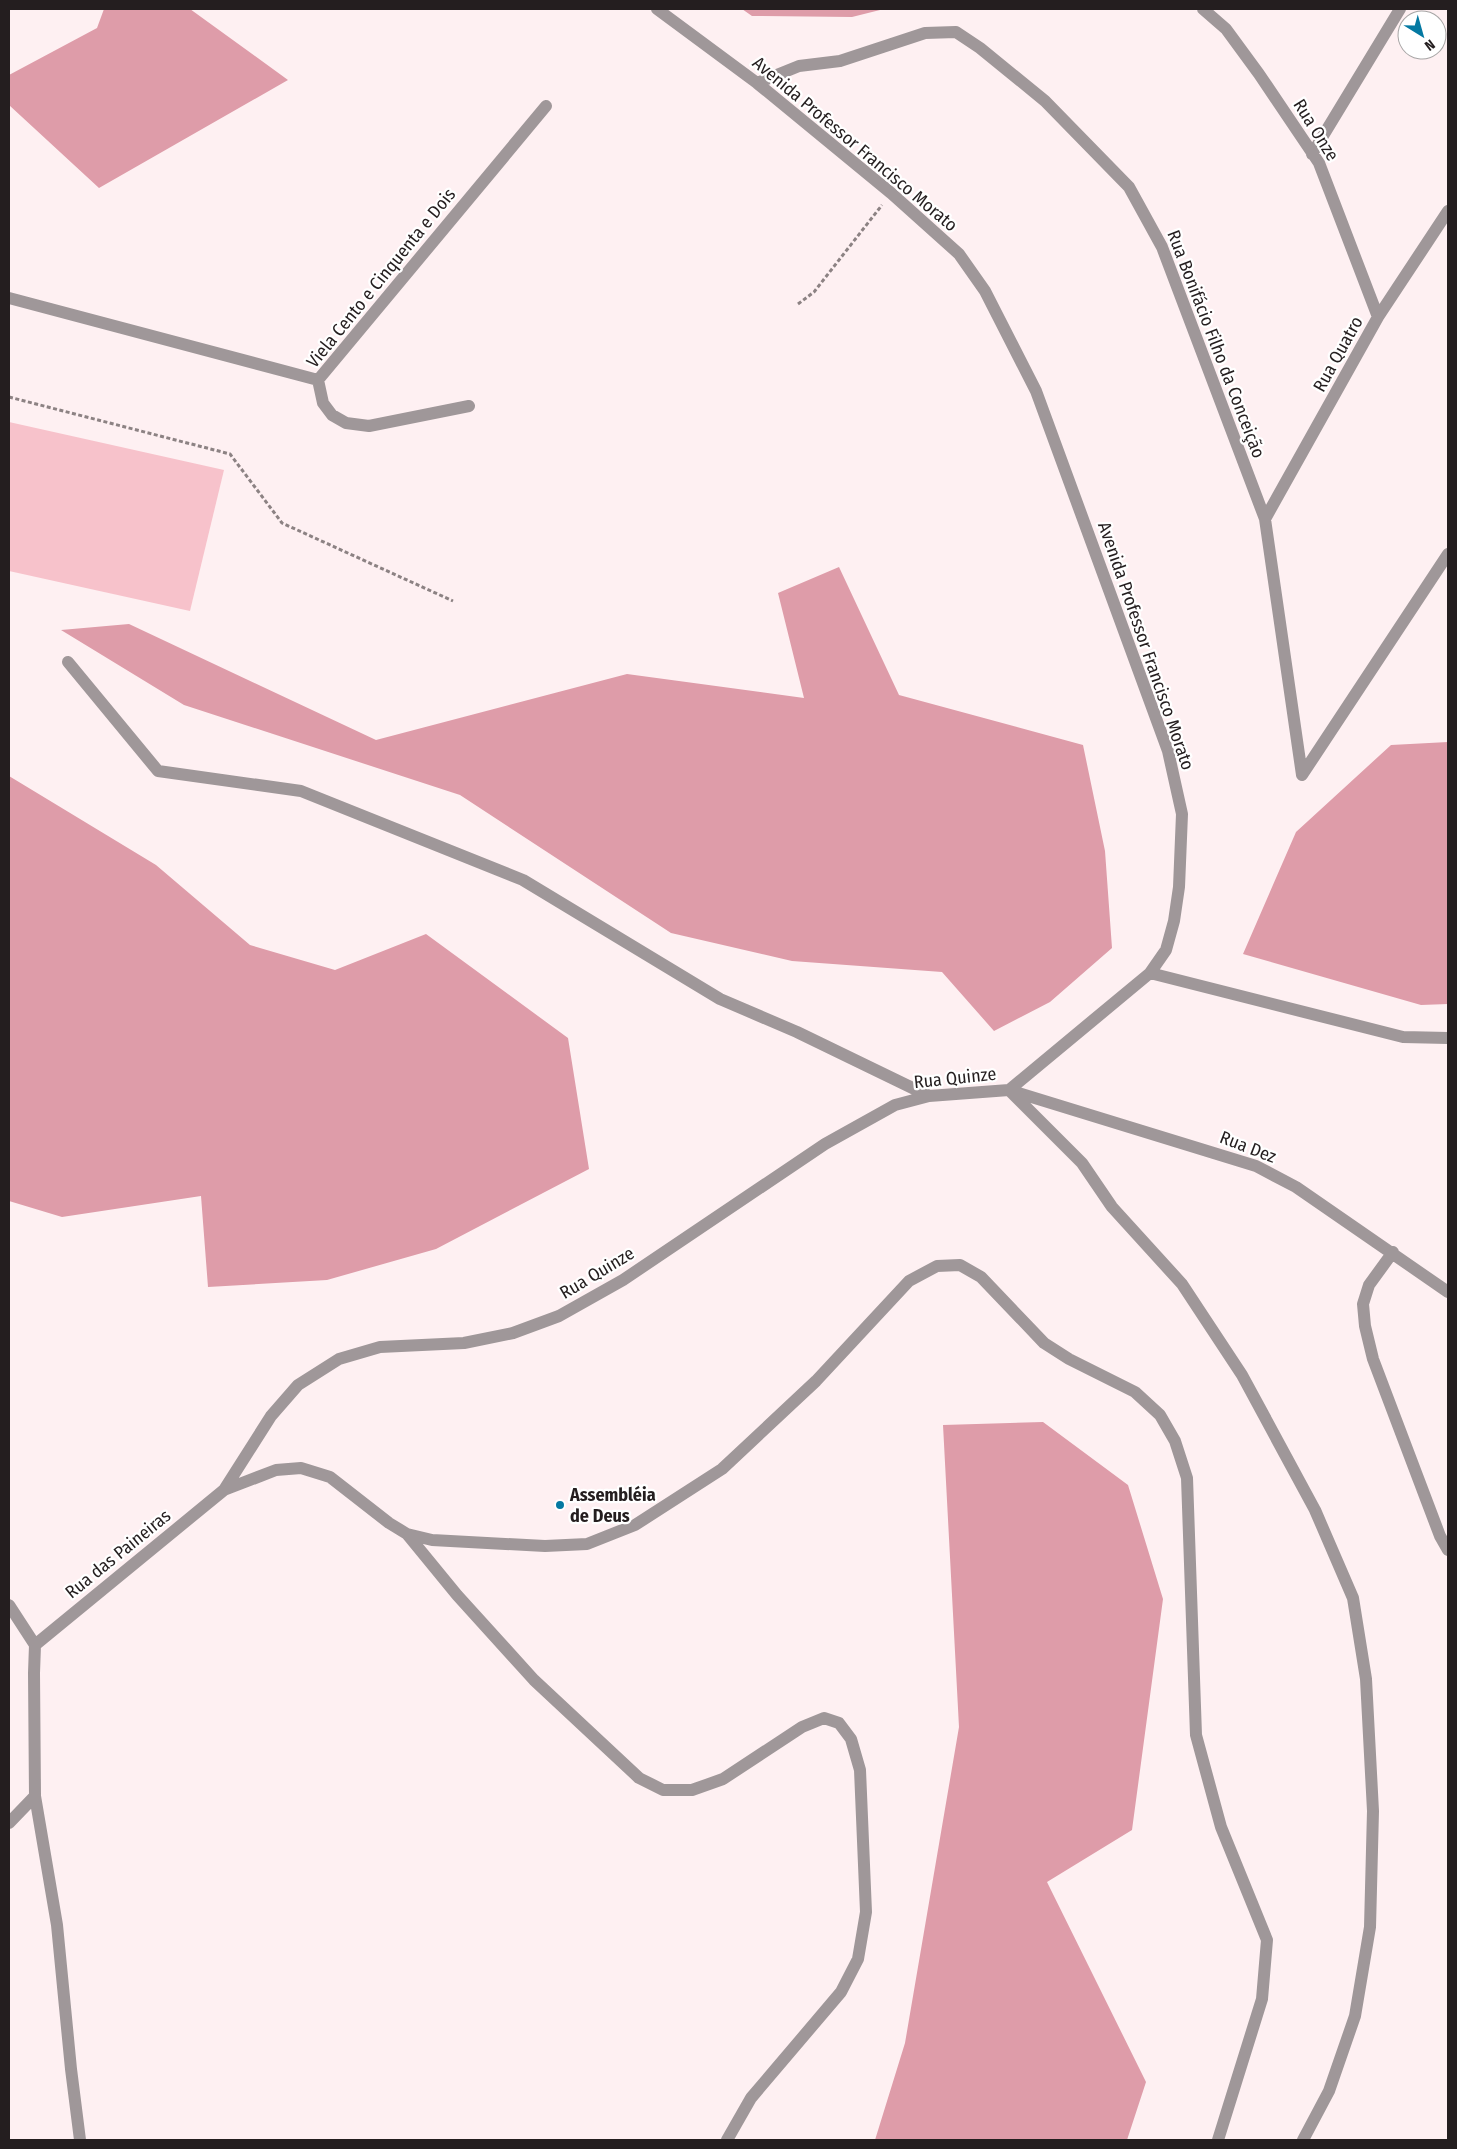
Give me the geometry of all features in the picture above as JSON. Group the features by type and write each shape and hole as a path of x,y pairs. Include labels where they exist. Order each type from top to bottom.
{"street":[{"name":"Avenida Professor Francisco Morato","path":"657,9 757,84 891,193 958,254 985,290 1036,391 1168,751 1182,814 1179,887 1174,921 1166,950 1150,973 1009,1090"},
{"name":"Rua Onze","path":"1203,9 1226,29 1319,163 1378,317"},
{"path":"1312,154 1400,9"},
{"name":"Rua Bonifácio Filho da Conceição","path":"757,84 799,66 840,61 925,33 956,32 980,48 1045,100 1129,188 1162,247 1265,519 1302,775 1448,554"},
{"name":"Viela Cento e Cinquenta e Dois","path":"469,406 368,426 346,423 332,415 324,403 318,380 546,106"},
{"name":"Rua Quatro","path":"1265,519 1378,317 1448,211"},
{"path":"9,298 318,380"},
{"path":"68,662 158,771 301,791 523,880 720,999 797,1032 929,1096"},
{"path":"1150,973 1403,1037 1448,1038"},
{"path":"1009,1090 1082,1163 1112,1207 1182,1284 1242,1376 1314,1510 1353,1598 1366,1679 1369,1726 1373,1811 1370,1927 1355,2016 1329,2091 1303,2140"},
{"name":"Rua Quinze","path":"224,1490 271,1416 298,1385 339,1359 380,1347 464,1343 513,1333 558,1316 623,1280 825,1144 895,1105 929,1096 1009,1090"},
{"name":"Rua Dez","path":"1009,1090 1256,1166 1296,1187 1393,1252 1448,1292"},
{"path":"1393,1252 1369,1285 1364,1304 1365,1326 1373,1360 1440,1536 1448,1550"},
{"path":"224,1490 276,1470 301,1468 330,1477 389,1523 407,1534 432,1540 554,1546 586,1544 635,1525 722,1469 816,1381 909,1281 937,1266 960,1265 981,1277 1044,1343 1069,1359 1135,1392 1160,1415 1175,1441 1187,1478 1196,1735 1221,1827 1267,1940 1262,1998 1218,2140"},
{"name":"Rua das Paineiras","path":"36,1645 224,1490"},
{"path":"407,1534 457,1595 534,1680 639,1778 663,1790 692,1790 723,1779 802,1727 824,1718 839,1722 851,1739 860,1770 866,1912 858,1960 841,1992 751,2098 727,2140"},
{"path":"9,1605 36,1645 34,1673 35,1796 57,1925 80,2140"},
{"path":"9,1822 35,1796"}],"path":[{"path":"798,304 814,292 891,193"},
{"path":"9,397 230,454 282,523 453,601"}],"shaded area":[{"path":"104,9 190,9 288,80 99,188 9,105 9,75 97,28"},
{"path":"742,9 884,9 852,17 752,16"},
{"path":"9,422 224,470 190,611 9,571"},
{"path":"839,567 899,695 1083,745 1105,851 1112,948 1050,1002 994,1031 942,972 792,961 671,933 460,795 184,705 61,630 129,624 376,740 627,674 804,698 778,593"},
{"path":"1448,742 1448,1004 1421,1005 1243,954 1296,832 1391,745"},
{"path":"9,776 156,865 250,945 335,970 426,934 568,1038 589,1169 436,1249 327,1280 208,1287 201,1196 62,1217 9,1201"},
{"path":"1043,1422 1128,1485 1163,1599 1132,1830 1047,1882 1146,2082 1127,2140 875,2140 905,2043 959,1727 943,1425"}],"place":[{"name":"Assembléia de Deus","path":"560,1505"}]}
